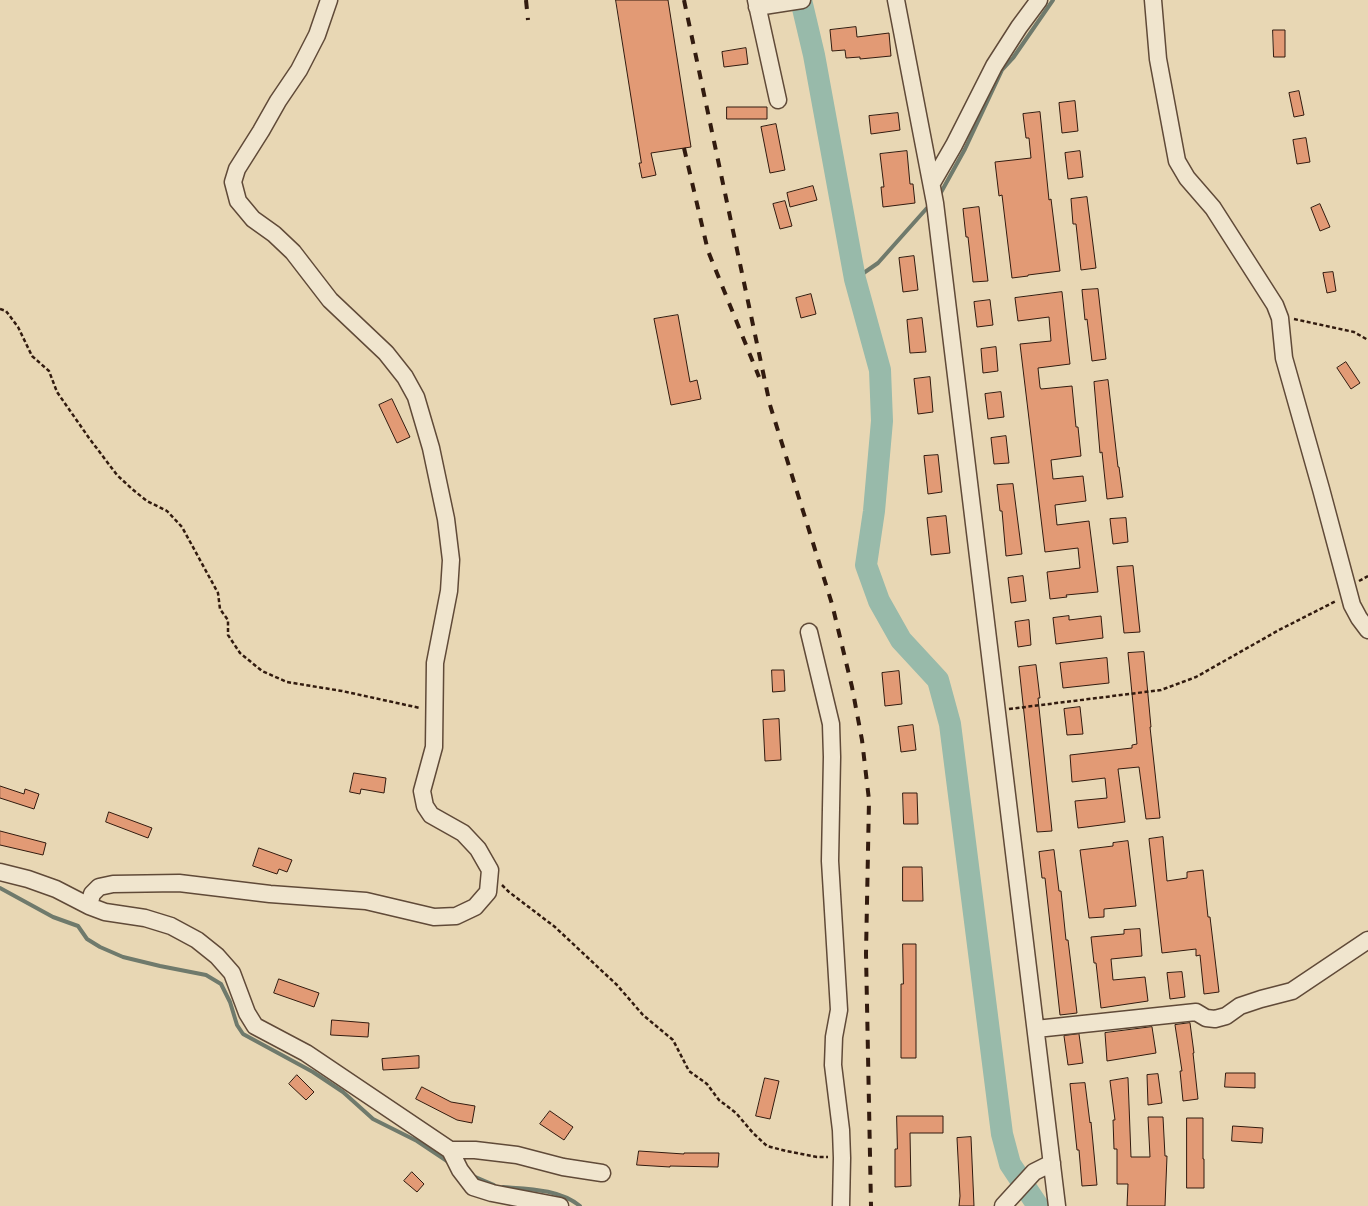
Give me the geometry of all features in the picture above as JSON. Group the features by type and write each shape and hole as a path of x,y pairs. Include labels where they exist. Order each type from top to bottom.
{"street":[{"path":"89,906 92,894 99,887 113,884 178,883 270,894 366,901 434,917 456,916 475,907 488,892 490,870 478,850 462,833 431,815 425,806 422,791 434,747 435,663 449,591 451,560 446,519 431,448 416,396 406,377 386,354 330,300 293,252 274,234 253,219 238,201 233,182 237,169 299,70 317,35 329,0"},
{"path":"778,100 757,4 802,0"},
{"path":"896,0 935,203 1056,1206"},
{"path":"932,183 954,145 994,66 1018,27 1039,0"},
{"path":"1153,0 1158,59 1177,161 1187,178 1213,208 1275,304 1280,318 1284,358 1352,605 1368,630"},
{"path":"809,632 831,724 830,862 839,1010 834,1037 833,1065 841,1130 841,1206"},
{"path":"0,872 56,889 105,912 145,918 171,926 197,940 217,956 232,973 247,1013 255,1026 306,1053 450,1150 460,1170 473,1187 492,1193 560,1206"},
{"path":"1036,1028 1196,1012 1206,1018 1216,1019 1226,1016 1240,1006 1292,991 1368,940"},
{"path":"450,1150 475,1150 517,1155 563,1167 602,1172"},
{"path":"1003,1206 1034,1172 1052,1163"}],"path":[{"path":"0,309 6,311 18,327 32,356 49,371 57,392 118,475 147,501 168,511 182,528 218,593 220,609 228,620 228,635 240,653 262,671 287,682 342,691 434,711"},
{"path":"1280,318 1302,320 1354,332 1368,340"},
{"path":"997,711 1161,690 1196,677 1337,600 1348,588 1368,576"},
{"path":"490,870 508,892 556,927 617,985 643,1015 672,1040 689,1071 707,1084 720,1100 736,1113 767,1146 816,1157 842,1158"}],"building":[{"path":"616,0 668,0 691,147 651,153 656,175 642,178 639,163 641,163"},
{"path":"856,27 857,37 889,33 891,56 860,59 860,57 846,58 845,50 832,51 830,30"},
{"path":"1273,30 1285,30 1285,57 1274,57"},
{"path":"746,48 748,64 724,67 722,52"},
{"path":"1299,91 1304,115 1294,117 1289,93"},
{"path":"1075,101 1078,131 1062,133 1059,103"},
{"path":"727,107 767,107 767,119 727,119"},
{"path":"1040,112 1049,200 1051,199 1060,271 1012,278 1002,195 999,196 995,162 1031,158 1029,138 1026,138 1023,114"},
{"path":"898,113 900,130 871,134 869,116"},
{"path":"776,124 785,170 770,173 761,127"},
{"path":"1306,138 1310,162 1297,164 1293,140"},
{"path":"907,151 910,184 913,184 915,203 883,207 881,187 884,187 880,154"},
{"path":"1080,151 1083,177 1068,179 1065,153"},
{"path":"813,186 817,200 790,207 787,193"},
{"path":"1087,197 1096,268 1081,270 1076,224 1073,224 1071,199"},
{"path":"785,201 792,226 780,229 773,204"},
{"path":"1320,204 1330,227 1320,231 1311,208"},
{"path":"979,207 988,281 973,282 963,209"},
{"path":"914,256 918,290 903,292 899,258"},
{"path":"1333,272 1336,291 1327,293 1323,273"},
{"path":"1098,289 1106,359 1092,361 1082,290"},
{"path":"1062,292 1070,364 1038,368 1040,387 1041,389 1072,386 1081,456 1051,460 1053,479 1083,476 1086,501 1055,505 1057,525 1089,521 1098,592 1066,595 1067,597 1050,599 1047,572 1080,568 1078,548 1045,552 1020,344 1051,341 1049,317 1018,321 1015,298"},
{"path":"811,294 816,314 801,318 796,298"},
{"path":"990,300 993,325 977,327 974,302"},
{"path":"678,315 690,382 697,380 701,399 671,405 654,319"},
{"path":"922,318 926,352 910,353 907,320"},
{"path":"996,347 998,371 983,373 981,349"},
{"path":"1346,362 1360,383 1351,389 1337,368"},
{"path":"930,377 933,412 918,414 914,379"},
{"path":"1108,380 1123,497 1107,499 1102,452 1100,453 1094,382"},
{"path":"1001,392 1004,417 988,419 985,394"},
{"path":"392,399 410,437 397,443 379,405"},
{"path":"1006,436 1009,463 994,464 991,438"},
{"path":"938,455 942,492 928,494 924,456"},
{"path":"1013,484 1022,554 1006,556 1002,511 1000,511 997,485"},
{"path":"946,516 950,553 931,555 927,518"},
{"path":"1126,518 1128,542 1113,544 1110,519"},
{"path":"1133,566 1140,632 1124,633 1117,567"},
{"path":"1023,576 1026,601 1011,603 1008,578"},
{"path":"1069,616 1069,620 1101,616 1103,638 1056,644 1053,618"},
{"path":"1029,620 1031,645 1018,647 1015,622"},
{"path":"1144,652 1160,818 1146,819 1139,767 1118,769 1125,822 1078,828 1075,801 1107,798 1105,778 1072,782 1070,755 1132,748 1132,745 1137,744 1128,653"},
{"path":"1107,658 1109,683 1063,688 1060,663"},
{"path":"1036,665 1052,831 1037,832 1019,667"},
{"path":"772,670 784,670 785,691 773,692"},
{"path":"899,671 902,704 885,706 882,673"},
{"path":"1080,707 1083,734 1067,735 1064,709"},
{"path":"779,719 781,760 765,761 763,720"},
{"path":"913,725 916,750 901,752 898,727"},
{"path":"354,773 386,778 384,793 361,789 360,794 350,792"},
{"path":"0,786 24,794 25,789 39,794 34,809 0,798"},
{"path":"903,793 917,793 918,824 904,824"},
{"path":"109,812 152,828 148,838 106,822"},
{"path":"0,831 46,843 43,855 0,845"},
{"path":"1163,837 1167,881 1187,878 1187,872 1203,870 1219,992 1204,994 1200,955 1196,956 1196,949 1162,953 1149,839"},
{"path":"1128,841 1136,906 1104,909 1104,917 1089,918 1080,850 1113,846 1113,843"},
{"path":"259,848 292,860 287,872 279,869 277,874 253,866"},
{"path":"1054,850 1077,1013 1060,1015 1045,878 1042,878 1039,852"},
{"path":"903,867 922,867 923,901 903,901"},
{"path":"1140,929 1142,956 1111,959 1113,980 1145,977 1148,1001 1101,1008 1091,937 1124,934 1124,930"},
{"path":"903,944 916,944 916,1058 901,1058"},
{"path":"1182,972 1185,997 1170,999 1167,973"},
{"path":"279,979 319,993 314,1007 274,993"},
{"path":"332,1020 369,1023 368,1037 331,1035"},
{"path":"1190,1023 1198,1099 1183,1101 1180,1071 1182,1071 1175,1025"},
{"path":"1152,1027 1156,1053 1107,1061 1105,1033"},
{"path":"1079,1034 1083,1063 1068,1065 1064,1036"},
{"path":"419,1056 419,1068 383,1070 382,1059"},
{"path":"1226,1073 1255,1073 1255,1088 1225,1087"},
{"path":"1158,1074 1162,1103 1148,1105 1147,1075"},
{"path":"297,1075 314,1092 306,1100 289,1084"},
{"path":"765,1078 779,1081 770,1119 756,1116"},
{"path":"1128,1078 1131,1157 1150,1157 1148,1117 1163,1117 1165,1156 1167,1156 1165,1206 1127,1206 1128,1184 1117,1184 1117,1149 1114,1149 1113,1120 1115,1120 1110,1081"},
{"path":"1085,1083 1097,1185 1082,1186 1070,1084"},
{"path":"422,1087 451,1102 475,1106 472,1123 457,1120 416,1099"},
{"path":"550,1111 573,1127 564,1140 540,1124"},
{"path":"897,1116 943,1116 943,1133 910,1133 911,1186 895,1187"},
{"path":"1187,1118 1203,1118 1204,1188 1187,1188"},
{"path":"1233,1126 1263,1128 1262,1143 1232,1141"},
{"path":"971,1137 974,1206 959,1206 957,1138"},
{"path":"639,1151 684,1154 719,1153 718,1167 637,1165"},
{"path":"412,1172 424,1184 417,1192 404,1181"}],"waterway":[{"path":"801,0 814,55 855,279 880,370 882,421 874,511 866,565 879,601 901,640 938,680 950,724 1002,1134 1010,1164 1038,1206"},
{"path":"939,196 965,149 1002,70 1013,58 1053,0"},
{"path":"855,279 878,263 927,208"},
{"path":"0,888 53,917 78,926 87,939 123,957 206,975 221,984 230,1002 237,1025 243,1034 313,1072 343,1092 373,1119 417,1141 450,1163"},
{"path":"473,1176 494,1185"},
{"path":"503,1187 533,1189 553,1193 572,1200 580,1206"}],"railway":[{"path":"526,0 528,20"},
{"path":"684,0 770,405 832,604 852,687 862,740 869,800 866,954 871,1206"},
{"path":"684,148 708,251 759,377"}]}
